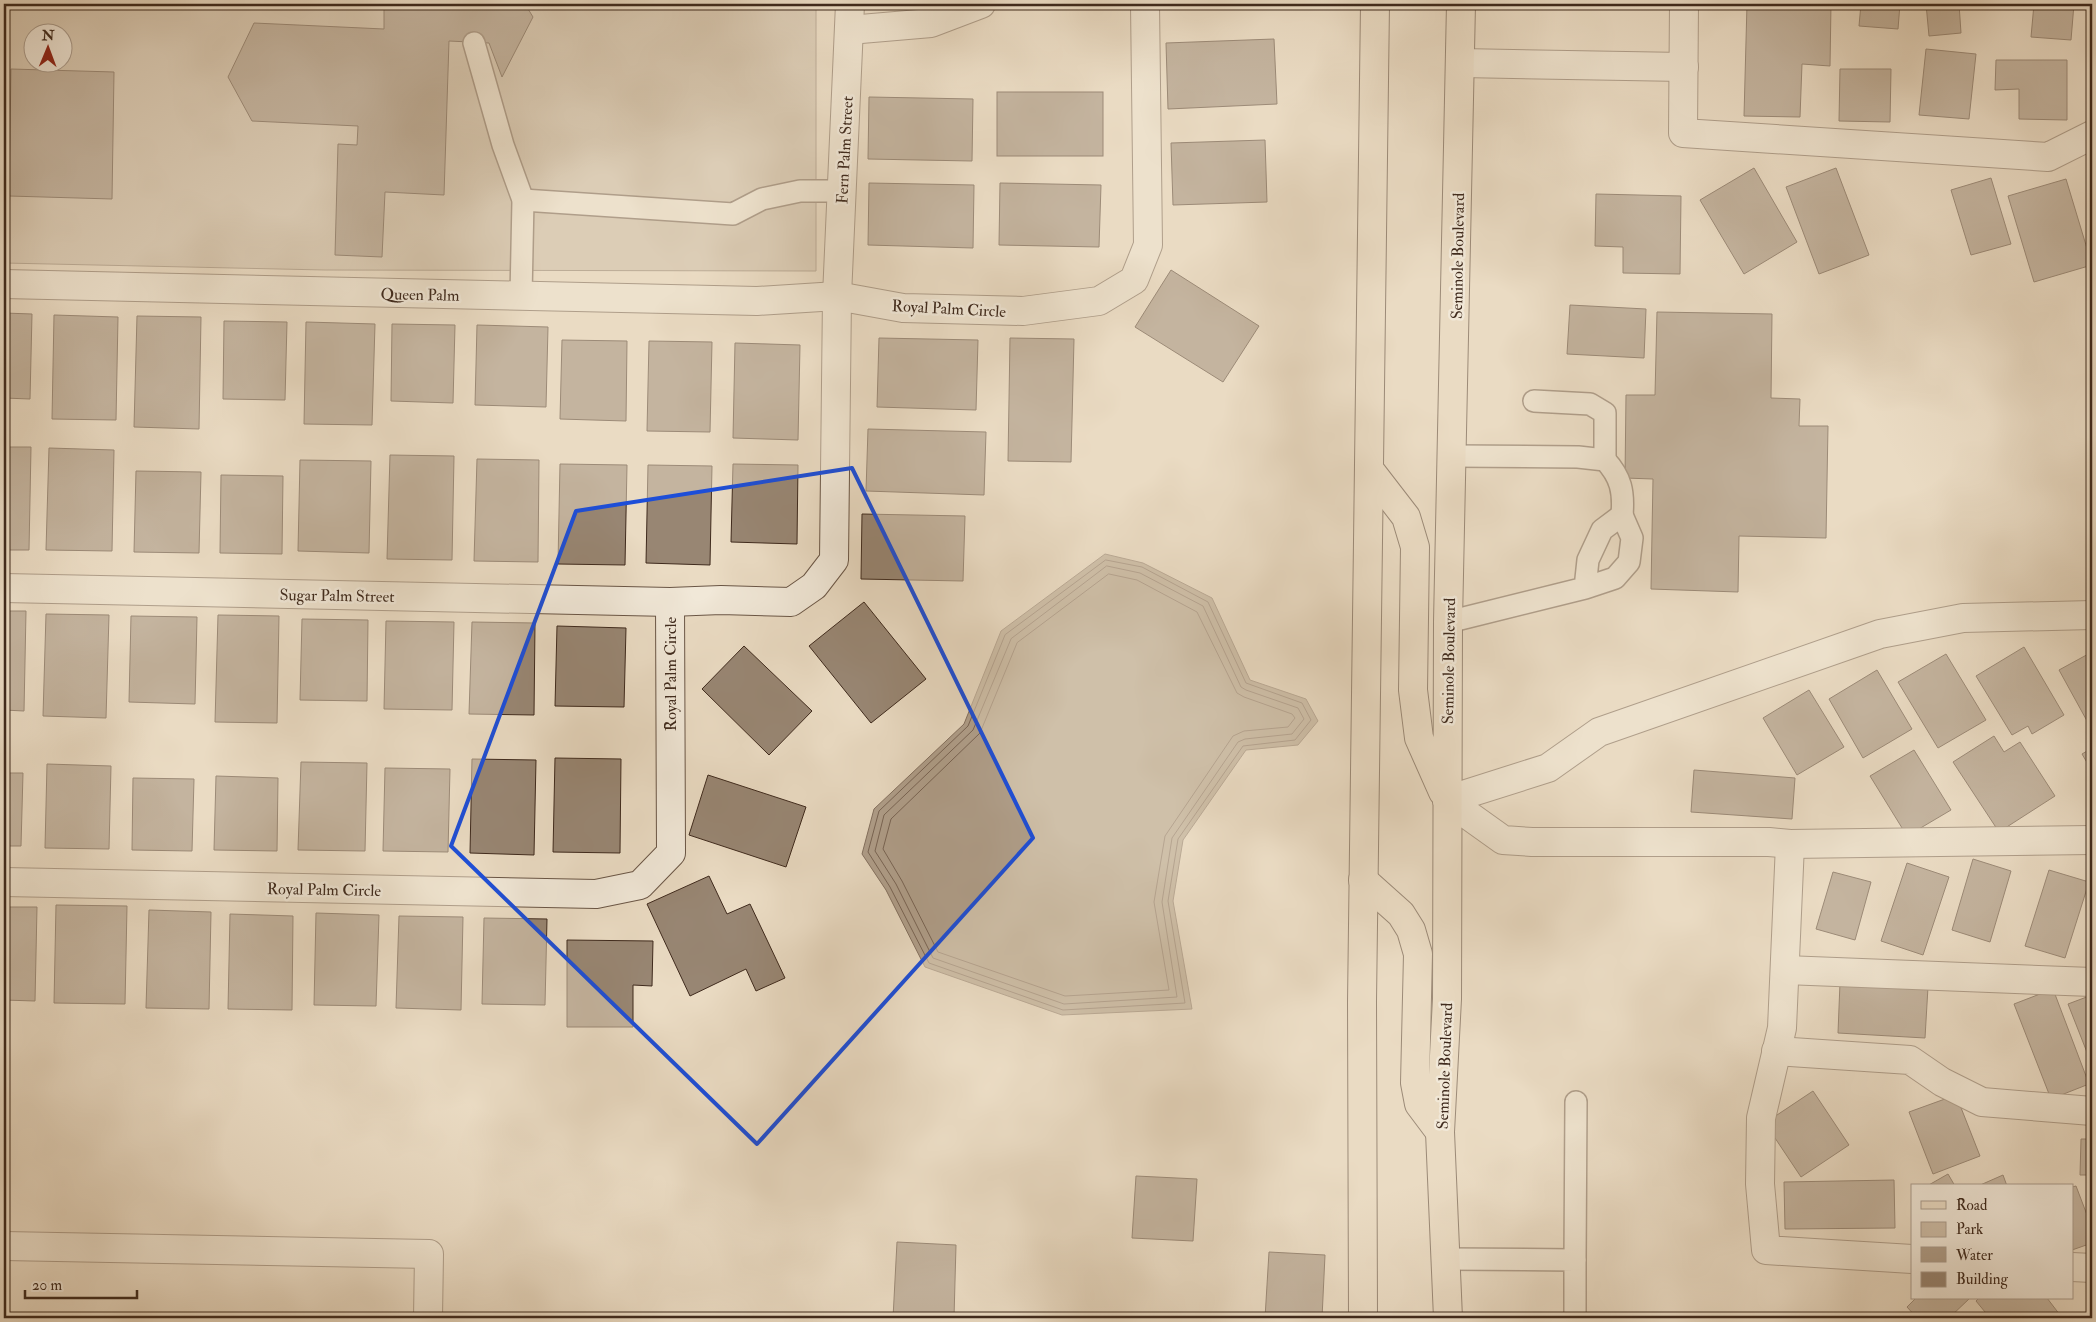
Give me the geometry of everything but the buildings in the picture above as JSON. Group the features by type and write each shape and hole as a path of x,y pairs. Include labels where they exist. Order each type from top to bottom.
{"main road":[{"path":"1363,1318 1363,880 1375,4"},
{"name":"Seminole Boulevard","path":"1448,1318 1440,1132 1446,999 1448,622 1462,4"},
{"path":"1369,469 1406,517 1415,547 1413,690 1419,738 1447,800"},
{"path":"1363,880 1401,914 1411,930 1418,954 1415,1083 1419,1104 1440,1132"}],"street":[{"path":"849,17 931,23 981,4"},
{"name":"Royal Palm Circle","path":"4,882 596,894 640,885 671,853 670,602 721,600 791,602 814,586 834,560 837,296 903,308 1023,311 1099,301 1134,280 1148,245 1146,4"},
{"path":"1684,4 1683,133 2048,157 2092,135"},
{"name":"Fern Palm Street","path":"837,296 849,17"},
{"path":"1461,63 1684,67"},
{"name":"Queen Palm","path":"4,284 757,301 837,296"},
{"name":"Sugar Palm Street","path":"4,588 670,602"},
{"path":"1447,800 1548,768 1599,732 1880,634 1963,618 2092,614"},
{"path":"1447,800 1503,840 1532,842 1769,842 1790,844 2092,840"},
{"path":"1790,844 1782,1028 1761,1118 1760,1184 1766,1250 1911,1259"},
{"path":"1785,970 2092,982"},
{"path":"1776,1051 1910,1060 1942,1082 1982,1102 2092,1111"},
{"path":"4,1246 428,1254 428,1318"},
{"path":"2074,1267 2092,1268"}],"lane":[{"path":"474,42 503,145 524,200 521,296"},
{"path":"524,200 733,214 762,199 800,191 842,191"},
{"path":"1534,402 1590,404 1605,413 1605,460"},
{"path":"1448,622 1585,588 1615,578 1629,562 1632,538 1622,515 1623,498 1616,472 1605,460 1578,457 1453,456"},
{"path":"1585,588 1588,560 1602,530 1622,515"},
{"path":"1574,1318 1576,1102"},
{"path":"1446,1259 1575,1260"}],"highlighted area":[{"path":"852,468 1033,838 757,1144 451,846 576,511"}],"green space":[{"path":"4,4 816,4 816,271 325,270 4,263"}],"water":[{"path":"1105,554 1143,563 1212,598 1250,680 1306,699 1318,721 1298,745 1246,750 1183,840 1173,901 1192,1009 1062,1015 925,967 886,890 862,854 874,809 964,724 1001,631"}]}
